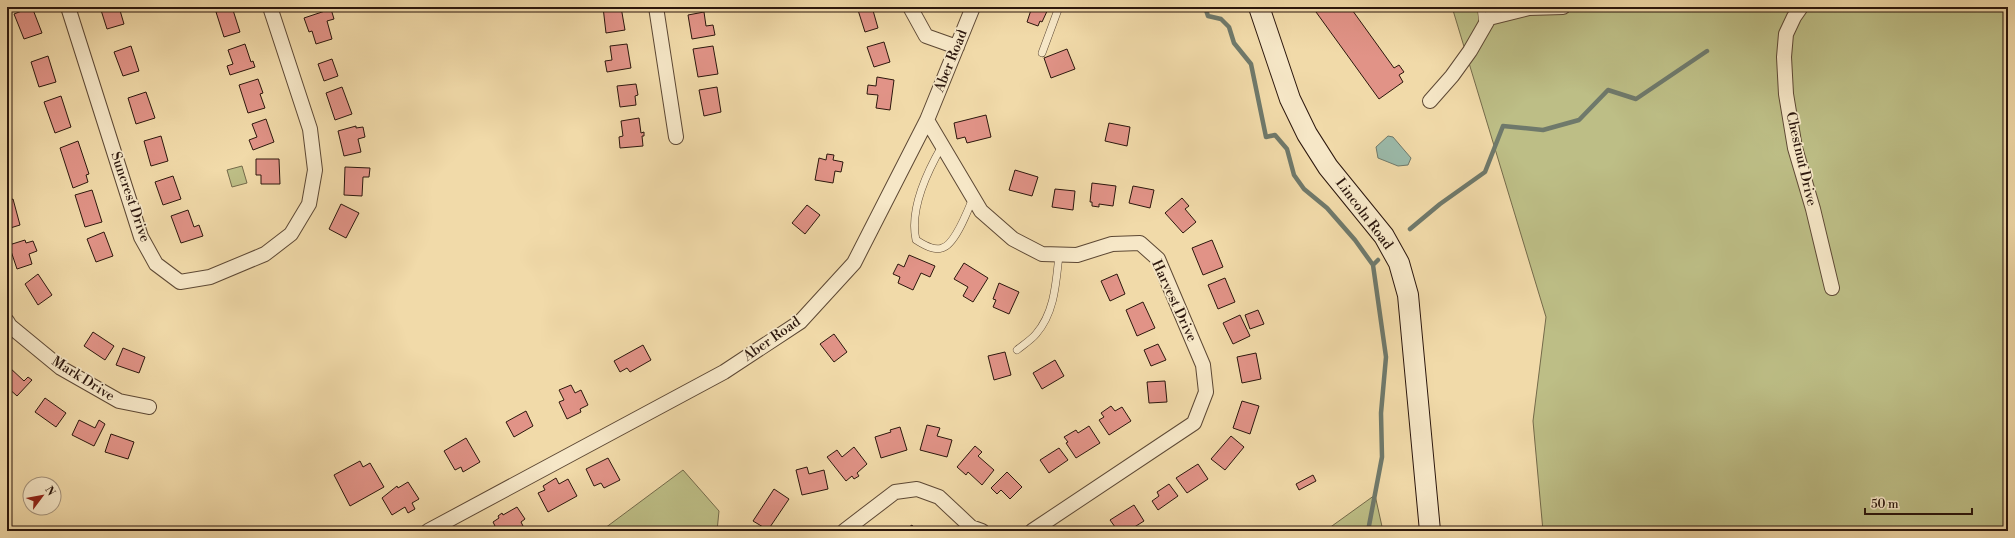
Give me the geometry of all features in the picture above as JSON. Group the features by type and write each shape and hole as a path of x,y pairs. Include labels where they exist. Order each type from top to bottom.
{"street":[{"name":"Suncrest Drive","path":"68,7 141,237 156,264 180,282 210,277 265,254 291,234 309,204 315,170 310,129 270,7"},
{"path":"656,7 676,137"},
{"path":"910,7 926,36 957,48"},
{"name":"Aber Road","path":"428,531 724,372 800,322 854,263 927,120 973,7"},
{"name":"Lincoln Road","path":"1259,7 1290,99 1307,134 1328,167 1384,236 1399,263 1408,295 1430,531"},
{"path":"1430,101 1452,76 1470,51 1483,26 1489,18 1530,8 1563,7"},
{"name":"Chestnut Drive","path":"1801,7 1794,17 1786,34 1784,58 1786,94 1795,148 1813,209 1832,288"},
{"name":"Harvest Drive","path":"927,120 981,211 1013,240 1042,254 1059,255 1077,255 1112,244 1140,243 1158,259 1203,365 1206,392 1194,423 1032,531"},
{"name":"Mark Drive","path":"7,321 10,326 61,368 119,401 149,407"},
{"path":"844,531 895,492 917,489 939,497 971,527 982,531"}],"lane":[{"path":"1042,53 1059,7"},
{"path":"1481,7 1483,26"},
{"path":"942,146 933,162 921,192 913,227 916,240 930,247 942,248 951,243 973,198"},
{"path":"1017,350 1036,334 1048,317 1053,300 1059,255"}],"green space":[{"path":"1452,7 2008,7 2008,531 1543,531 1533,421 1546,317"},
{"path":"242,166 247,183 232,187 227,170"},
{"path":"683,470 719,511 717,531 601,531"},
{"path":"1375,495 1383,531 1325,531"}],"shaded area":[{"path":"1388,136 1393,137 1411,158 1408,165 1398,166 1378,158 1376,147"}],"building":[{"path":"32,7 42,33 24,39 14,14"},
{"path":"100,7 119,7 124,24 107,29"},
{"path":"232,7 240,32 224,37 216,12"},
{"path":"603,7 621,7 625,30 606,33"},
{"path":"857,7 872,7 878,28 865,32"},
{"path":"1032,7 1049,7 1042,22 1040,21 1038,26 1027,22"},
{"path":"1323,7 1350,7 1394,68 1399,65 1404,72 1399,75 1403,82 1379,99 1316,12"},
{"path":"331,9 334,19 327,21 332,39 316,44 312,31 309,32 304,18"},
{"path":"704,12 706,26 713,25 715,35 692,39 688,15"},
{"path":"884,42 890,62 874,67 867,47"},
{"path":"245,44 251,62 253,61 255,67 230,75 227,66 233,64 228,50"},
{"path":"627,44 631,68 607,72 605,61 612,60 610,46"},
{"path":"131,46 139,71 123,76 114,52"},
{"path":"713,46 718,74 698,77 693,49"},
{"path":"1067,49 1075,69 1051,78 1044,58"},
{"path":"48,56 56,82 39,87 31,62"},
{"path":"332,59 338,76 324,81 318,64"},
{"path":"877,77 894,80 890,110 876,108 878,95 867,94 868,85 876,86"},
{"path":"258,79 263,93 260,94 265,108 248,113 239,85"},
{"path":"636,84 638,95 635,96 636,105 620,107 617,86"},
{"path":"342,87 352,114 335,120 326,93"},
{"path":"717,87 721,112 704,116 699,90"},
{"path":"146,92 155,118 136,124 128,98"},
{"path":"61,96 71,127 55,133 44,102"},
{"path":"986,115 991,137 967,143 965,137 957,139 954,123"},
{"path":"639,118 641,133 644,132 644,136 642,136 643,146 620,148 619,137 623,136 621,121"},
{"path":"266,119 274,142 253,150 249,140 257,137 252,124"},
{"path":"1109,123 1130,127 1127,146 1105,141"},
{"path":"356,126 356,128 363,127 365,137 358,139 361,152 344,156 338,131"},
{"path":"161,136 168,161 151,166 144,141"},
{"path":"78,141 89,174 86,175 88,182 73,188 60,148"},
{"path":"827,154 834,155 833,160 843,162 841,172 835,171 833,183 815,180 819,158 826,160"},
{"path":"256,159 279,159 280,184 261,184 261,175 256,175"},
{"path":"345,167 370,168 369,177 363,177 362,196 344,195"},
{"path":"1015,170 1038,177 1032,196 1009,190"},
{"path":"173,176 181,199 163,205 155,182"},
{"path":"1092,183 1116,186 1113,206 1099,204 1099,207 1092,206 1092,202 1090,202"},
{"path":"1133,186 1154,190 1150,208 1129,203"},
{"path":"1055,189 1075,191 1073,210 1052,207"},
{"path":"92,190 102,222 85,227 75,195"},
{"path":"1182,198 1189,206 1185,209 1196,222 1183,233 1165,213"},
{"path":"13,199 20,225 7,229 7,201"},
{"path":"341,204 359,213 346,238 329,229"},
{"path":"807,205 820,215 805,234 792,223"},
{"path":"188,210 194,227 199,225 203,236 181,243 171,216"},
{"path":"104,232 113,256 96,262 87,239"},
{"path":"25,240 26,243 33,241 37,251 29,254 32,264 17,269 9,245"},
{"path":"1212,240 1223,267 1203,275 1192,248"},
{"path":"909,255 935,266 930,277 921,273 913,290 898,283 900,277 893,274 898,264 904,267"},
{"path":"964,263 988,278 973,302 963,296 968,287 954,279"},
{"path":"38,274 52,295 38,305 25,284"},
{"path":"1117,274 1125,294 1110,301 1101,281"},
{"path":"1225,278 1235,302 1218,309 1208,285"},
{"path":"999,283 1019,292 1009,314 993,307 996,300 993,299"},
{"path":"1143,302 1155,328 1137,336 1126,310"},
{"path":"1258,310 1264,324 1250,329 1245,315"},
{"path":"1240,315 1250,336 1233,344 1223,323"},
{"path":"93,332 114,346 105,360 84,346"},
{"path":"834,334 847,352 834,362 820,344"},
{"path":"1158,344 1166,360 1151,366 1144,350"},
{"path":"643,345 651,360 630,372 627,368 620,372 614,361"},
{"path":"123,348 145,357 139,373 116,365"},
{"path":"1005,352 1011,375 994,380 988,356"},
{"path":"1256,353 1261,379 1242,383 1237,357"},
{"path":"1055,360 1064,376 1042,389 1033,373"},
{"path":"9,367 24,381 28,377 32,380 17,396 7,387 7,369"},
{"path":"1165,381 1167,402 1149,403 1147,382"},
{"path":"571,385 575,393 581,390 588,405 580,409 581,412 567,419 559,402 564,400 559,390"},
{"path":"45,398 66,413 56,427 35,412"},
{"path":"1242,401 1259,406 1250,434 1233,428"},
{"path":"1111,406 1115,411 1122,407 1131,421 1109,435 1099,420 1104,417 1101,413"},
{"path":"526,411 533,426 514,437 506,422"},
{"path":"79,420 95,428 99,420 105,424 94,446 72,435"},
{"path":"927,425 940,428 937,436 952,440 947,457 920,450"},
{"path":"1089,426 1100,443 1076,458 1066,443 1068,442 1064,437 1076,430 1078,433"},
{"path":"900,427 907,450 881,458 875,437 891,432 890,430"},
{"path":"111,434 134,442 128,459 105,452"},
{"path":"1231,436 1244,447 1225,470 1211,459"},
{"path":"466,438 480,462 463,472 461,467 455,470 444,451"},
{"path":"975,446 982,452 978,456 994,470 982,485 968,472 966,475 957,467"},
{"path":"854,447 867,464 857,473 859,476 854,479 852,476 846,481 827,457 837,450 842,457"},
{"path":"1059,448 1068,460 1049,473 1040,460"},
{"path":"608,458 620,480 604,488 601,483 594,486 586,469"},
{"path":"360,461 363,467 370,463 384,487 350,506 334,475"},
{"path":"1198,464 1208,479 1187,493 1176,478"},
{"path":"807,467 809,474 824,470 828,489 802,495 796,470"},
{"path":"1007,472 1022,487 1010,499 1001,490 997,494 991,488"},
{"path":"1313,475 1316,481 1299,490 1296,484"},
{"path":"556,478 559,484 568,479 577,496 548,512 538,493 545,490 543,486"},
{"path":"408,482 419,499 412,503 415,509 408,513 405,507 392,515 382,498 397,486 398,488"},
{"path":"1169,484 1178,496 1158,510 1152,501 1159,496 1157,492"},
{"path":"774,489 789,499 768,530 753,521"},
{"path":"1134,505 1144,521 1128,531 1118,531 1110,520"},
{"path":"517,507 525,519 521,522 523,526 516,531 496,531 497,530 493,522 499,518 498,516 502,513 503,515"},
{"path":"912,525 916,531 903,531"}],"waterway":[{"path":"1205,7 1208,16 1221,19 1229,27 1234,43 1251,64 1266,137 1275,135 1287,149 1294,175 1304,189 1327,208 1355,240 1373,265"},
{"path":"1410,229 1440,204 1485,172 1503,126 1543,130 1579,120 1608,90 1636,99 1707,51"},
{"path":"1368,531 1382,457 1381,413 1386,357 1373,265 1378,260"}]}
